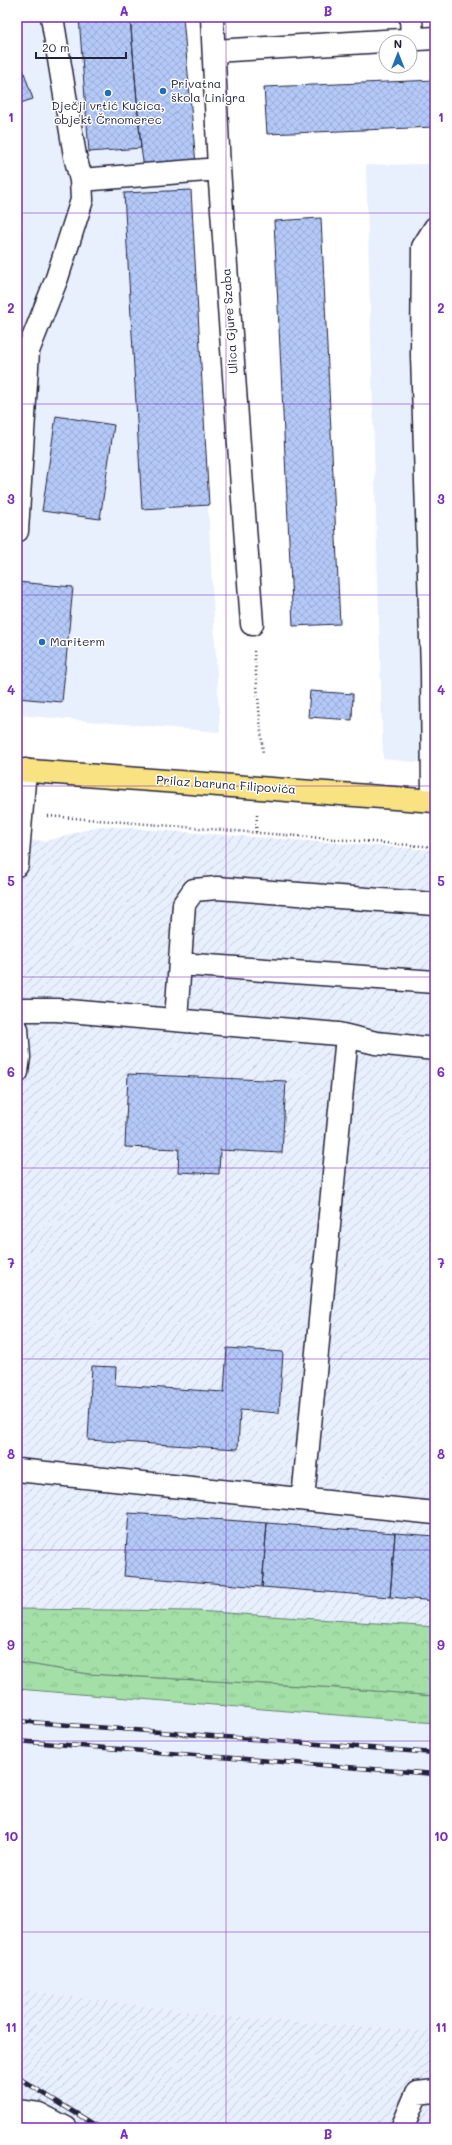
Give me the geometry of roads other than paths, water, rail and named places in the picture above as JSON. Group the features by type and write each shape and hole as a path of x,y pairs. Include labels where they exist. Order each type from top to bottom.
{"main road":[{"name":"Prilaz baruna Filipovića","path":"21,770 434,801"}],"street":[{"path":"17,530 22,374 28,351 57,278 82,200 81,180 75,156 52,17"},
{"name":"Ulica Gjure Szaba","path":"212,17 219,169 252,624"},
{"path":"411,17 412,34"},
{"path":"418,39 435,38"},
{"path":"214,52 378,41"},
{"path":"81,180 219,169"},
{"path":"434,801 432,670 422,355 423,247 435,228"},
{"path":"17,865 21,770"},
{"path":"176,1020 184,904 194,890 217,888 435,904"},
{"path":"180,964 435,982"},
{"path":"17,1010 57,1010 330,1033 376,1043 435,1049"},
{"path":"17,1029 19,1056 17,1072"},
{"path":"303,1499 347,1036"},
{"path":"17,1470 435,1512"},
{"path":"402,2128 417,2093 435,2091"},
{"path":"17,2111 40,2114 66,2128"}],"railway":[{"path":"17,1721 435,1753"},
{"path":"17,1741 435,1774"},
{"path":"17,2077 100,2128"}],"place":[{"name":"Privatna škola Linigra","path":"163,91"},
{"name":"Dječji vrtić Kućica, objekt Črnomerec","path":"108,93"},
{"name":"Mariterm","path":"42,642"}]}
